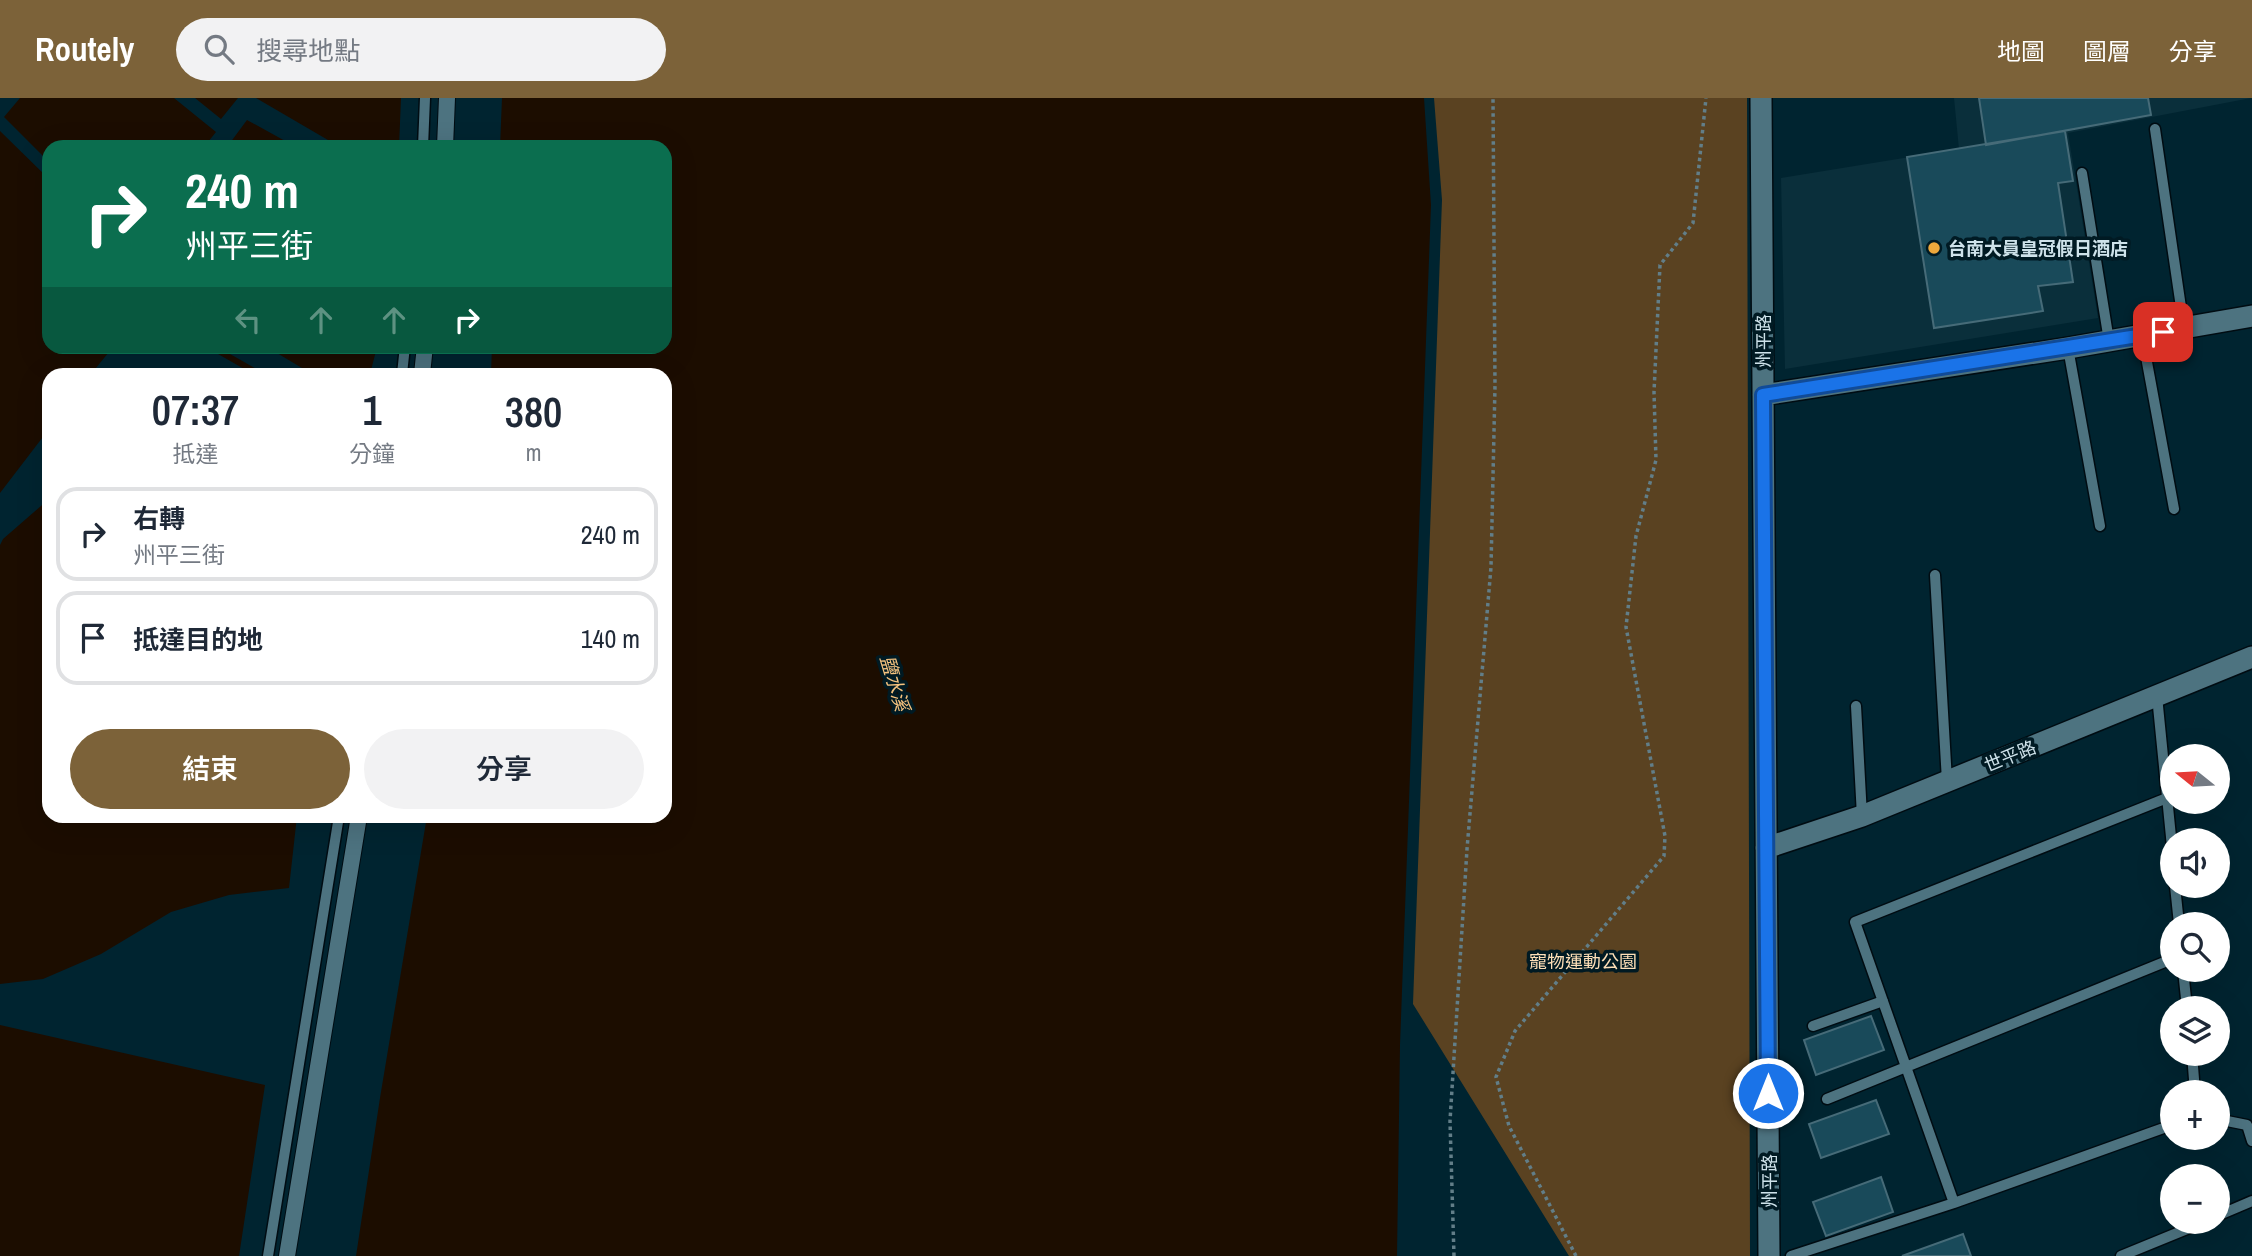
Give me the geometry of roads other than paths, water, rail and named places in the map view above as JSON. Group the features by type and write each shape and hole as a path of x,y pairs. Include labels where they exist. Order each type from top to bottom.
{"street":[{"path":"445,140 447,98"},
{"name":"州平路","path":"1761,98 1769,1256"},
{"path":"1763,395 2068,348 2252,316"},
{"name":"世平路","path":"1766,848 1861,816 2252,657"},
{"path":"287,1256 358,823"}],"lane":[{"path":"422,140 425,98"},
{"path":"2155,129 2184,328"},
{"path":"2082,173 2109,341"},
{"path":"2142,335 2174,509"},
{"path":"2068,348 2101,526"},
{"path":"1935,575 1947,781"},
{"path":"2157,696 2162,744"},
{"path":"1856,706 1861,816"},
{"path":"1954,1203 1855,922 2160,801"},
{"path":"268,1256 338,823"},
{"path":"1827,1099 2160,964"},
{"path":"1813,1026 1883,1000"},
{"path":"2230,1122 2247,1125 2252,1141"},
{"path":"1791,1256 1954,1203 2160,1129"},
{"path":"2230,1210 2252,1201"},
{"path":"2121,1256 2175,1234"}],"water":[{"path":"20,98 174,98 216,132 210,140 42,140 42,155 4,117"},
{"path":"195,98 238,98 221,119"},
{"path":"256,98 401,98 399,140 328,140"},
{"name":"鹽水溪","path":"502,98 1424,98 1431,205 1400,1045 1397,1256 356,1256 426,823 672,823 672,368 491,368 492,354 672,354 672,140 500,140"},
{"path":"247,120 283,140 232,140"},
{"path":"0,131 42,172 42,354 107,354 96,368 42,368 42,438 0,493"},
{"path":"279,354 375,354 372,368 302,368"},
{"path":"42,505 42,823 296,823 289,888 229,895 171,912 101,954 43,979 0,984 0,545 3,539"},
{"path":"0,1025 265,1085 239,1256 0,1256"}],"waterway":[{"path":"224,354 248,368"}],"place":[{"name":"台南大員皇冠假日酒店","path":"1934,248"}],"park label":[{"name":"寵物運動公園","path":"1583,961"}]}
